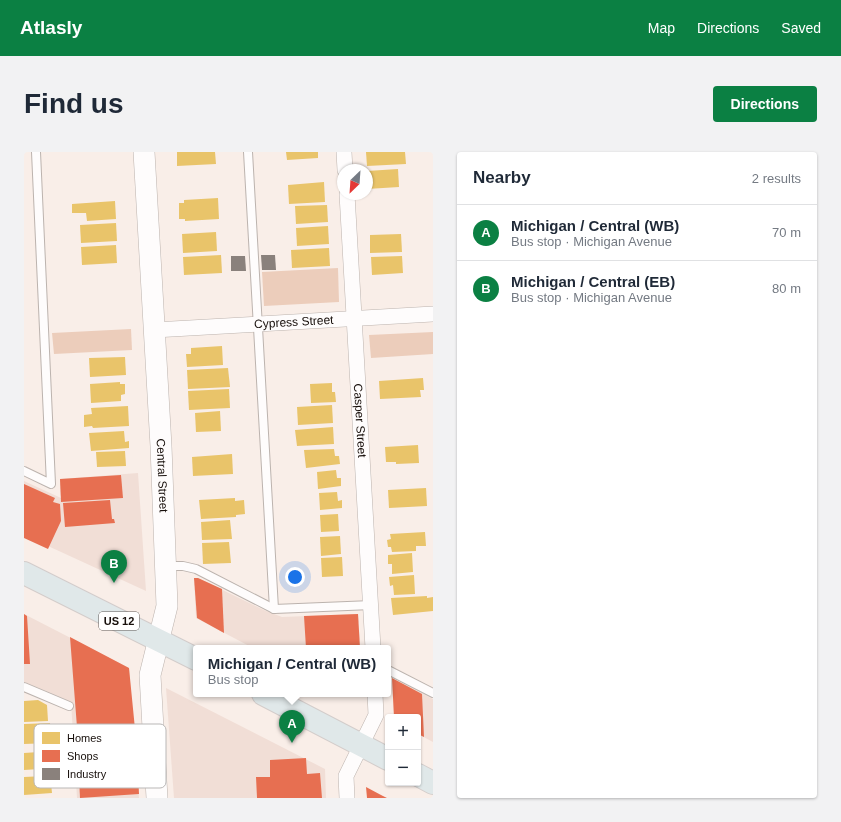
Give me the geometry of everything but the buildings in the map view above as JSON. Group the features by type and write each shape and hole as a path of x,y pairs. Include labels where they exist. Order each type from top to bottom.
{"main road":[{"name":"US 12","path":"24,573 193,658"},
{"path":"269,697 385,757"},
{"path":"421,777 433,783"}],"street":[{"name":"Central Street","path":"144,152 167,606 150,675 153,724"},
{"path":"344,152 345,164"},
{"name":"Casper Street","path":"347,200 372,605 373,645"},
{"name":"Cypress Street","path":"154,330 433,314"},
{"path":"347,798 346,776 376,715 375,697"},
{"name":"Central Street","path":"156,788 157,798"}],"lane":[{"path":"24,471 51,484 36,152"},
{"path":"248,152 274,609"},
{"path":"165,566 182,566 196,569 274,609 372,605"},
{"path":"391,672 433,693"},
{"path":"24,687 69,706"}],"shaded area":[{"path":"338,268 339,302 264,306 262,272"},
{"path":"131,329 132,350 54,354 52,333"},
{"path":"433,332 433,354 371,358 369,335"},
{"path":"138,473 146,591 24,535 24,481 61,498 60,479"},
{"path":"194,578 198,578 266,611 282,617 358,614 360,645 247,645 196,618"},
{"path":"24,614 129,668 133,724 72,724 71,702 24,682"},
{"path":"392,678 433,699 433,742 421,736 421,714 394,714"},
{"path":"166,688 325,769 326,798 174,798"},
{"path":"76,788 138,788 139,798 77,798"}],"place":[{"name":"Michigan / Central (EB)","path":"114,583"},
{"name":"Michigan / Central (WB)","path":"292,743"}]}
